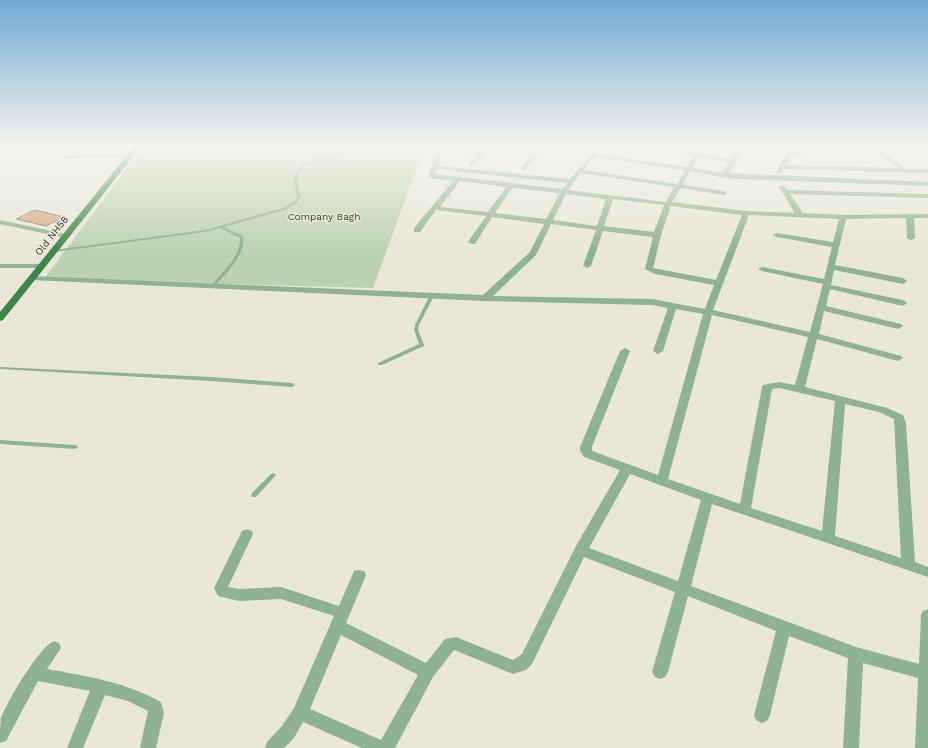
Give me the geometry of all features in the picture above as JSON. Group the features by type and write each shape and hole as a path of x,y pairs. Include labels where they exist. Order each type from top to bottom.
{"main road":[{"name":"Old NH58","path":"0,318 103,183"},
{"name":"Old NH58","path":"0,308 54,251 63,236 108,183"}],"street":[{"path":"417,230 455,183"},
{"path":"487,183 746,214 843,217 928,216"},
{"path":"485,298 533,253 563,193 570,183"},
{"path":"658,183 724,193"},
{"path":"680,183 668,204 657,235 649,269 718,284"},
{"path":"780,183 801,216"},
{"path":"887,183 928,184"},
{"path":"472,242 510,186"},
{"path":"785,192 928,196"},
{"path":"587,266 610,198"},
{"path":"434,208 657,235"},
{"path":"662,481 708,312 746,214"},
{"path":"910,216 911,238"},
{"path":"799,389 812,335 821,308 843,217"},
{"path":"0,222 63,236"},
{"path":"778,235 836,245"},
{"path":"0,266 39,266"},
{"path":"831,267 903,281"},
{"path":"762,269 903,303"},
{"path":"32,278 432,296 641,302 708,312 812,335 898,358"},
{"path":"658,351 673,306"},
{"path":"821,308 898,326"},
{"path":"625,351 586,450 593,457 708,498 828,537 928,572"},
{"path":"744,509 767,387 778,385 799,389 892,413 899,417 901,423 908,565"},
{"path":"828,537 840,400"},
{"path":"386,748 428,672 450,644 456,643 513,667 521,665 527,659 581,550 627,469"},
{"path":"660,672 708,498"},
{"path":"247,534 221,588 223,592 239,595 281,593 340,619 428,672"},
{"path":"581,550 856,654 926,673"},
{"path":"273,748 288,732 300,713 359,575"},
{"path":"923,748 928,615"},
{"path":"762,715 784,628"},
{"path":"0,735 34,673 54,648"},
{"path":"851,748 856,654"},
{"path":"34,673 100,686 147,701 155,707 156,713 148,748"},
{"path":"74,748 100,686"},
{"path":"300,713 381,748"}],"lane":[{"path":"54,251 162,237 221,227 291,206 298,197 296,183"},
{"path":"213,286 241,250 244,242 242,237 221,227"},
{"path":"380,364 422,345 416,330 417,325 432,296"},
{"path":"0,368 197,378 292,385"},
{"path":"0,442 75,448"},
{"path":"254,495 273,475"}],"green space":[{"name":"Company Bagh","path":"116,183 411,183 373,288 44,279"}],"building":[{"path":"35,210 64,217 46,226 17,219"}]}
